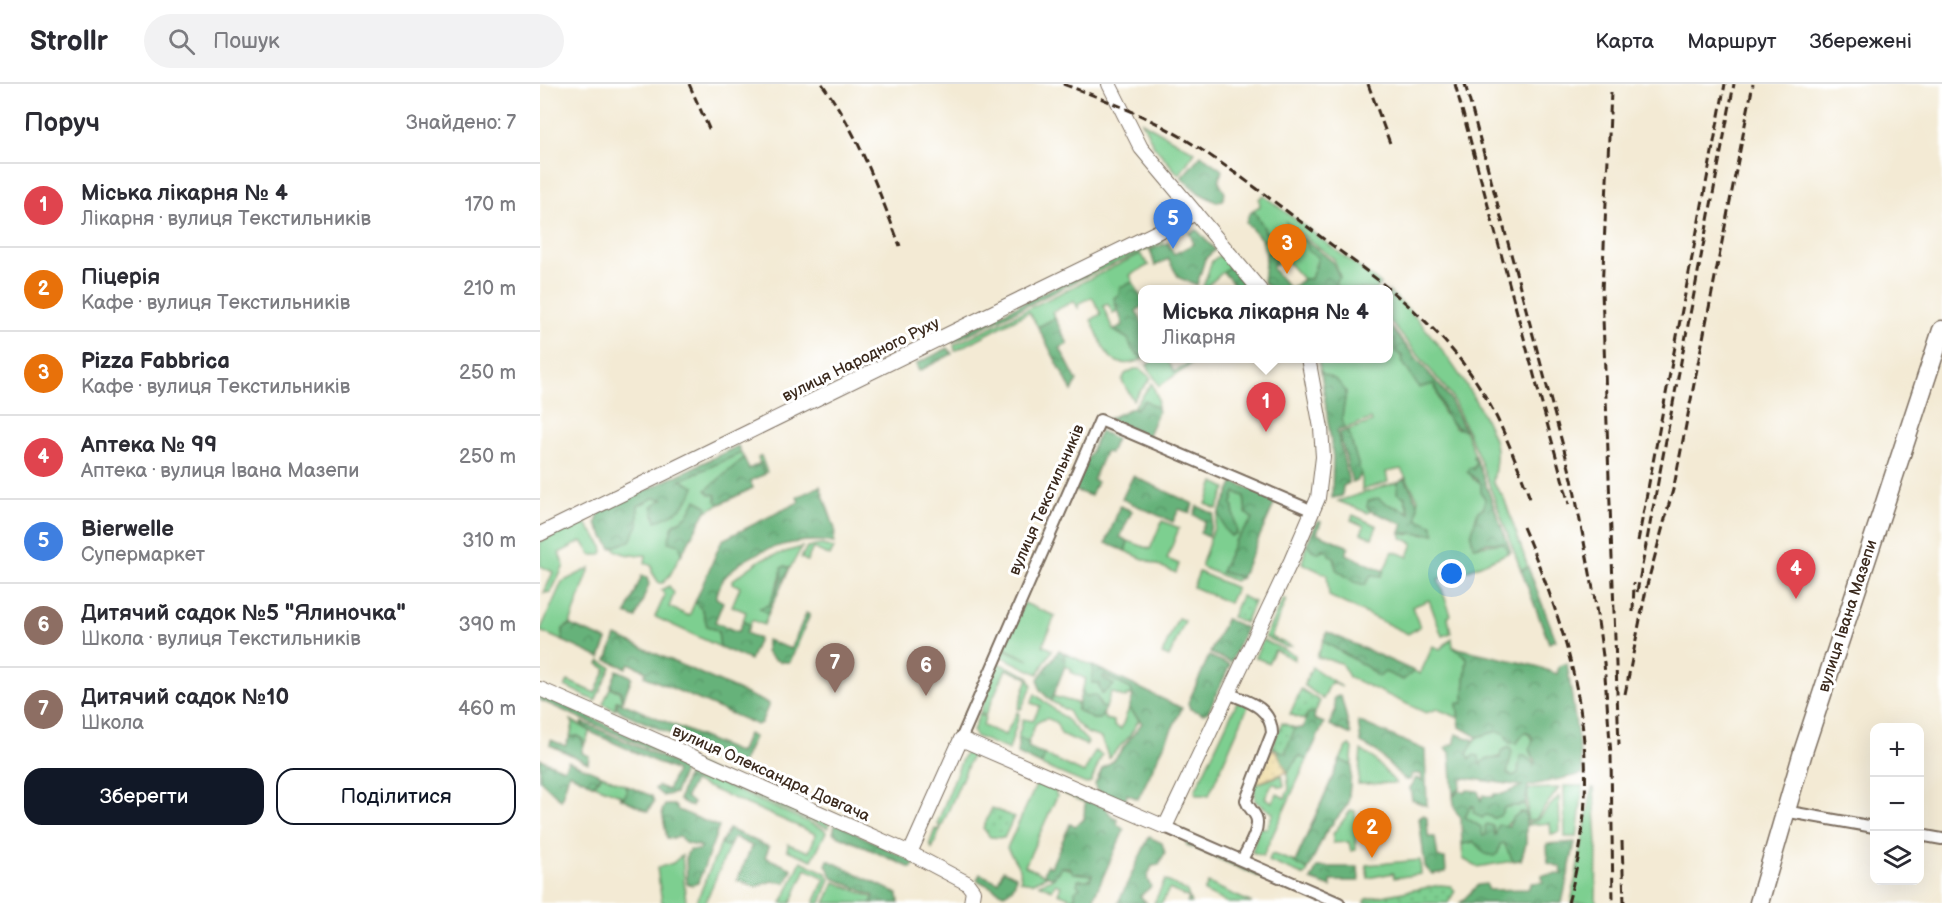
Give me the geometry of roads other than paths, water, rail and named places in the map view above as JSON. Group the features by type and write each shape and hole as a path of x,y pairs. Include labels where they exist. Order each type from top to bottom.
{"main road":[{"name":"вулиця Івана Мазепи","path":"1759,903 1784,811 1942,330"}],"street":[{"path":"1109,84 1141,148 1256,285"},
{"name":"вулиця Народного Руху","path":"540,534 1196,213"},
{"path":"1165,827 1230,694 1318,498 1323,458 1321,428 1309,363"},
{"name":"вулиця Текстильників","path":"910,854 1100,420 1313,511"},
{"name":"вулиця Олександра Довгача","path":"540,689 910,854 967,883 973,891 971,903"},
{"path":"1230,694 1265,711 1271,723 1272,733 1246,800 1257,819 1257,827 1242,860"},
{"path":"961,739 1339,903"},
{"path":"1784,811 1870,826"},
{"path":"1924,836 1942,839"}],"railway":[{"path":"689,84 710,131"},
{"path":"822,84 835,102 857,142 876,183 900,246"},
{"path":"1063,84 1140,115 1200,149 1251,184 1384,285"},
{"path":"1368,84 1391,146"},
{"path":"1455,84 1569,504"},
{"path":"1465,84 1572,479 1594,594 1604,663 1611,755 1613,903"},
{"path":"1638,541 1725,84"},
{"path":"1637,592 1734,84"},
{"path":"1625,694 1647,585 1674,486 1753,84"},
{"path":"1611,92 1602,291 1619,745"},
{"path":"1393,292 1435,331 1478,385 1504,433 1531,501"},
{"path":"1523,527 1559,620 1580,711 1585,757 1585,804 1579,852 1568,903"},
{"path":"1633,612 1634,583"},
{"path":"1622,841 1624,903"}],"place":[{"name":"Bierwelle","path":"1173,249"},
{"name":"Pizza Fabbrica","path":"1287,274"},
{"name":"Міська лікарня № 4","path":"1266,432"},
{"name":"Аптека № 99","path":"1796,599"},
{"name":"Дитячий садок №10","path":"835,693"},
{"name":"Дитячий садок №5 \"Ялиночка\"","path":"926,696"},
{"name":"Піцерія","path":"1372,858"}]}
